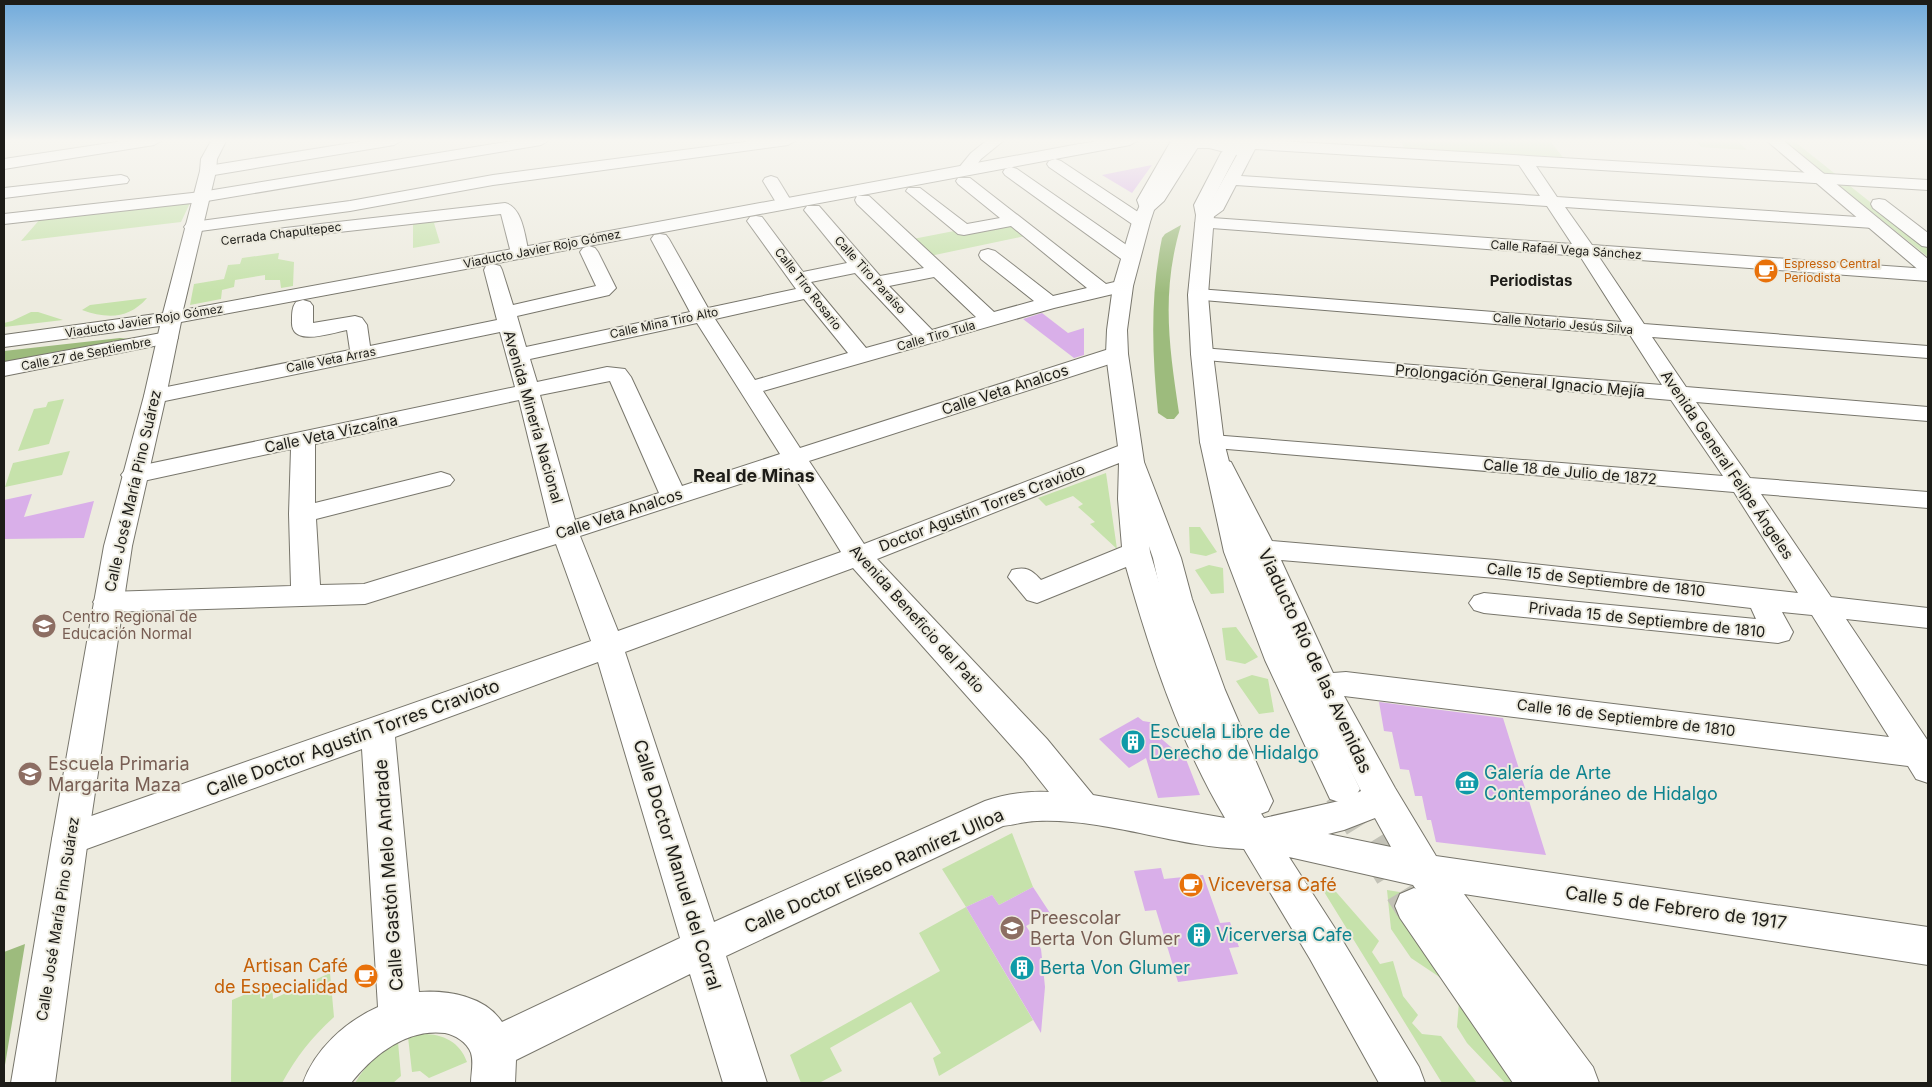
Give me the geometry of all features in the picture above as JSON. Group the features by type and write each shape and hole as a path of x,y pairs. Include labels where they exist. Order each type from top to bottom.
{"street":[{"path":"42,215 56,192"},
{"name":"Calle José María Pino Suárez","path":"33,1083 70,839 118,546 155,396 164,339 202,192"},
{"path":"4,219 234,192"},
{"path":"347,192 350,206"},
{"path":"193,227 350,206 429,192"},
{"path":"778,192 785,204"},
{"name":"Viaducto Javier Rojo Gómez","path":"4,341 36,337 164,339 520,253 861,192"},
{"path":"916,192 964,230 1012,221"},
{"path":"982,192 1012,221 1113,288"},
{"path":"1039,192 1131,257"},
{"path":"1103,192 1144,215"},
{"path":"1160,192 1156,201 1144,215 1131,257 1113,288 1117,354 1131,456 1131,499 1136,552 1184,696 1218,776 1238,810 1255,818 1344,815 1382,798"},
{"name":"Viaducto Río de las Avenidas","path":"1211,192 1202,205 1205,219 1198,294 1202,354 1214,448 1238,552 1281,660 1342,789"},
{"path":"1205,219 1217,206 1224,192"},
{"path":"1395,192 1873,223"},
{"name":"Avenida General Felipe Ángeles","path":"1546,192 1679,394 1744,486 1821,607 1925,759"},
{"path":"1843,192 1873,223 1928,268"},
{"path":"1863,192 1928,242"},
{"path":"863,200 991,320"},
{"name":"Cerrada Chapultepec","path":"265,236 505,208 509,212 520,253"},
{"name":"Calle Tiro Paraíso","path":"813,210 859,266 928,338"},
{"name":"Calle Rafaél Vega Sánchez","path":"1205,219 1587,252 1928,275"},
{"name":"Calle Tiro Rosario","path":"756,221 804,286 861,356"},
{"name":"Avenida Beneficio del Patio","path":"660,239 702,315 750,388 793,459 858,556 1035,749 1082,808"},
{"name":"Cerrada Chapultepec","path":"189,245 208,243"},
{"name":"Calle Veta Arras","path":"155,396 361,354 506,319 602,291 606,288 589,252"},
{"path":"988,255 1049,303"},
{"name":"Calle Mina Tiro Alto","path":"518,355 702,315 804,286 859,266"},
{"name":"Avenida Minería Nacional","path":"493,270 528,391 565,532 608,646"},
{"path":"876,283 937,271"},
{"path":"36,337 88,322 140,312 150,305 161,290 181,274"},
{"name":"Calle Tiro Tula","path":"750,388 1049,303 1113,288"},
{"name":"Calle Notario Jesús Silva","path":"1198,294 1928,352"},
{"path":"303,306 302,328 305,331 355,322 361,354"},
{"path":"36,337 80,340 134,334 164,339"},
{"name":"Calle 27 de Septiembre","path":"4,369 164,339"},
{"name":"Calle Veta Analcos","path":"108,602 365,594 565,532 1117,354"},
{"name":"Prolongación General Ignacio Mejía","path":"1202,354 1928,414"},
{"name":"Calle Veta Vizcaína","path":"134,475 616,374 620,377 674,497"},
{"path":"303,440 302,514 306,596"},
{"name":"Viaducto Río de las Avenidas","path":"1214,448 1262,549 1323,686 1382,798 1420,889 1539,1083"},
{"name":"Calle 18 de Julio de 1872","path":"1214,448 1928,500"},
{"path":"1131,456 1167,558 1177,599 1272,865 1324,946 1397,1082"},
{"name":"Doctor Agustín Torres Cravioto","path":"608,646 1131,456"},
{"path":"302,514 441,480"},
{"name":"Calle 15 de Septiembre de 1810","path":"1262,549 1496,569 1928,618"},
{"path":"1022,577 1037,593 1136,552"},
{"name":"Privada 15 de Septiembre de 1810","path":"1496,569 1496,604 1778,632 1761,599"},
{"name":"Calle Doctor Agustín Torres Cravioto","path":"70,839 608,646"},
{"name":"Calle Doctor Manuel del Corral","path":"608,646 745,1083"},
{"name":"Calle 16 de Septiembre de 1810","path":"1323,686 1346,684 1925,759"},
{"name":"Calle Gastón Melo Andrade","path":"378,730 400,1019"},
{"name":"Calle Doctor Elíseo Ramírez Ulloa","path":"493,1066 703,947 998,812 1037,806 1082,808 1218,833 1255,818 1420,889"},
{"name":"Viaducto Río de las Avenidas","path":"1420,889 1577,1083"},
{"name":"Calle 5 de Febrero de 1917","path":"1420,889 1928,946"},
{"path":"325,1083 351,1050 374,1032 400,1019 426,1012 449,1012 469,1018 484,1031 493,1066"}],"green space":[{"path":"1846,192 1857,192 1928,248 1928,257"},
{"path":"191,201 181,222 21,241 41,218"},
{"path":"439,219 439,222 434,223 440,243 413,248 413,222"},
{"path":"1011,225 1025,236 930,256 913,239 954,231 972,232"},
{"path":"1181,225 1171,273 1169,296 1170,342 1179,413 1174,419 1167,419 1158,413 1154,369 1153,325 1155,282 1162,238 1165,234"},
{"path":"279,253 278,259 294,262 293,286 281,288 280,280 265,280 265,275 235,280 234,287 222,290 221,299 190,305 194,284 224,279 228,265 240,264 242,258"},
{"path":"147,298 133,310 117,315 100,315 82,310 90,305"},
{"path":"31,312 38,312 63,320 4,327 4,323"},
{"path":"120,338 129,339 4,362 4,351"},
{"path":"64,399 49,444 18,451 34,409 46,407 48,402"},
{"path":"70,451 62,475 5,487 13,463"},
{"path":"1106,473 1117,549 1090,524 1095,522 1078,507 1083,504 1073,496 1046,506 1038,498"},
{"path":"1189,527 1200,527 1217,552 1206,556 1190,553"},
{"path":"1209,565 1223,568 1224,593 1211,594 1195,570"},
{"path":"1236,627 1258,657 1245,664 1226,660 1222,628"},
{"path":"1252,675 1268,679 1274,712 1259,714 1236,681"},
{"path":"1012,833 1033,887 999,905 992,895 966,907 942,869"},
{"path":"1318,882 1330,885 1379,941 1372,952 1380,964 1393,961 1403,996 1418,1015 1412,1023 1422,1034 1441,1036 1477,1083 1442,1083"},
{"path":"1387,890 1431,897 1399,904 1523,1083 1505,1083 1467,1043 1457,1027 1459,1002 1441,978 1411,958 1391,929"},
{"path":"966,907 1033,1020 939,1076 933,1058 941,1053 911,1002 830,1048 842,1071 819,1083 801,1083 790,1055 940,971 919,933"},
{"path":"25,944 4,1071 4,952"},
{"path":"330,973 334,1017 305,1048 282,1083 231,1083 232,1000 272,983 273,999"},
{"path":"430,1034 450,1040 460,1049 467,1062 429,1078 420,1071 412,1072 408,1037"},
{"path":"398,1042 401,1076 393,1083 355,1083 374,1060"}],"building":[{"path":"1042,313 1068,333 1084,328 1084,355 1074,358 1023,319"},
{"path":"32,494 24,517 94,501 84,538 4,539 4,500"},
{"name":"Galería de Arte Contemporáneo de Hidalgo","path":"1379,702 1503,718 1546,855 1436,842 1431,820 1427,820 1422,796 1415,796 1409,770 1400,769 1392,732 1384,731"},
{"path":"1138,717 1143,721 1155,723 1154,732 1173,749 1182,749 1200,795 1158,798 1146,758 1129,768 1099,739"},
{"name":"Vicerversa Cafe","path":"1161,868 1164,879 1203,875 1220,923 1230,922 1239,947 1229,948 1238,974 1178,982 1156,910 1145,911 1134,871"},
{"name":"Berta Von Glumer","path":"1033,887 1050,913 1026,926 1041,949 1045,987 1041,1033 966,907 992,895 999,905"}],"tunnel":[{"path":"1343,791 1414,906"}],"place":[{"name":"Espresso Central Periodista","path":"1766,271"},
{"name":"Centro Regional de Educación Normal","path":"44,626"},
{"name":"Escuela Libre de Derecho de Hidalgo","path":"1133,742"},
{"name":"Escuela Primaria Margarita Maza","path":"30,774"},
{"name":"Galería de Arte Contemporáneo de Hidalgo","path":"1467,783"},
{"name":"Viceversa Café","path":"1191,885"},
{"name":"Preescolar Berta Von Glumer","path":"1012,928"},
{"name":"Vicerversa Cafe","path":"1199,935"},
{"name":"Berta Von Glumer","path":"1022,968"},
{"name":"Artisan Café de Especialidad","path":"366,976"}],"district":[{"name":"Periodistas","path":"1531,281"},
{"name":"Real de Minas","path":"754,476"}]}
